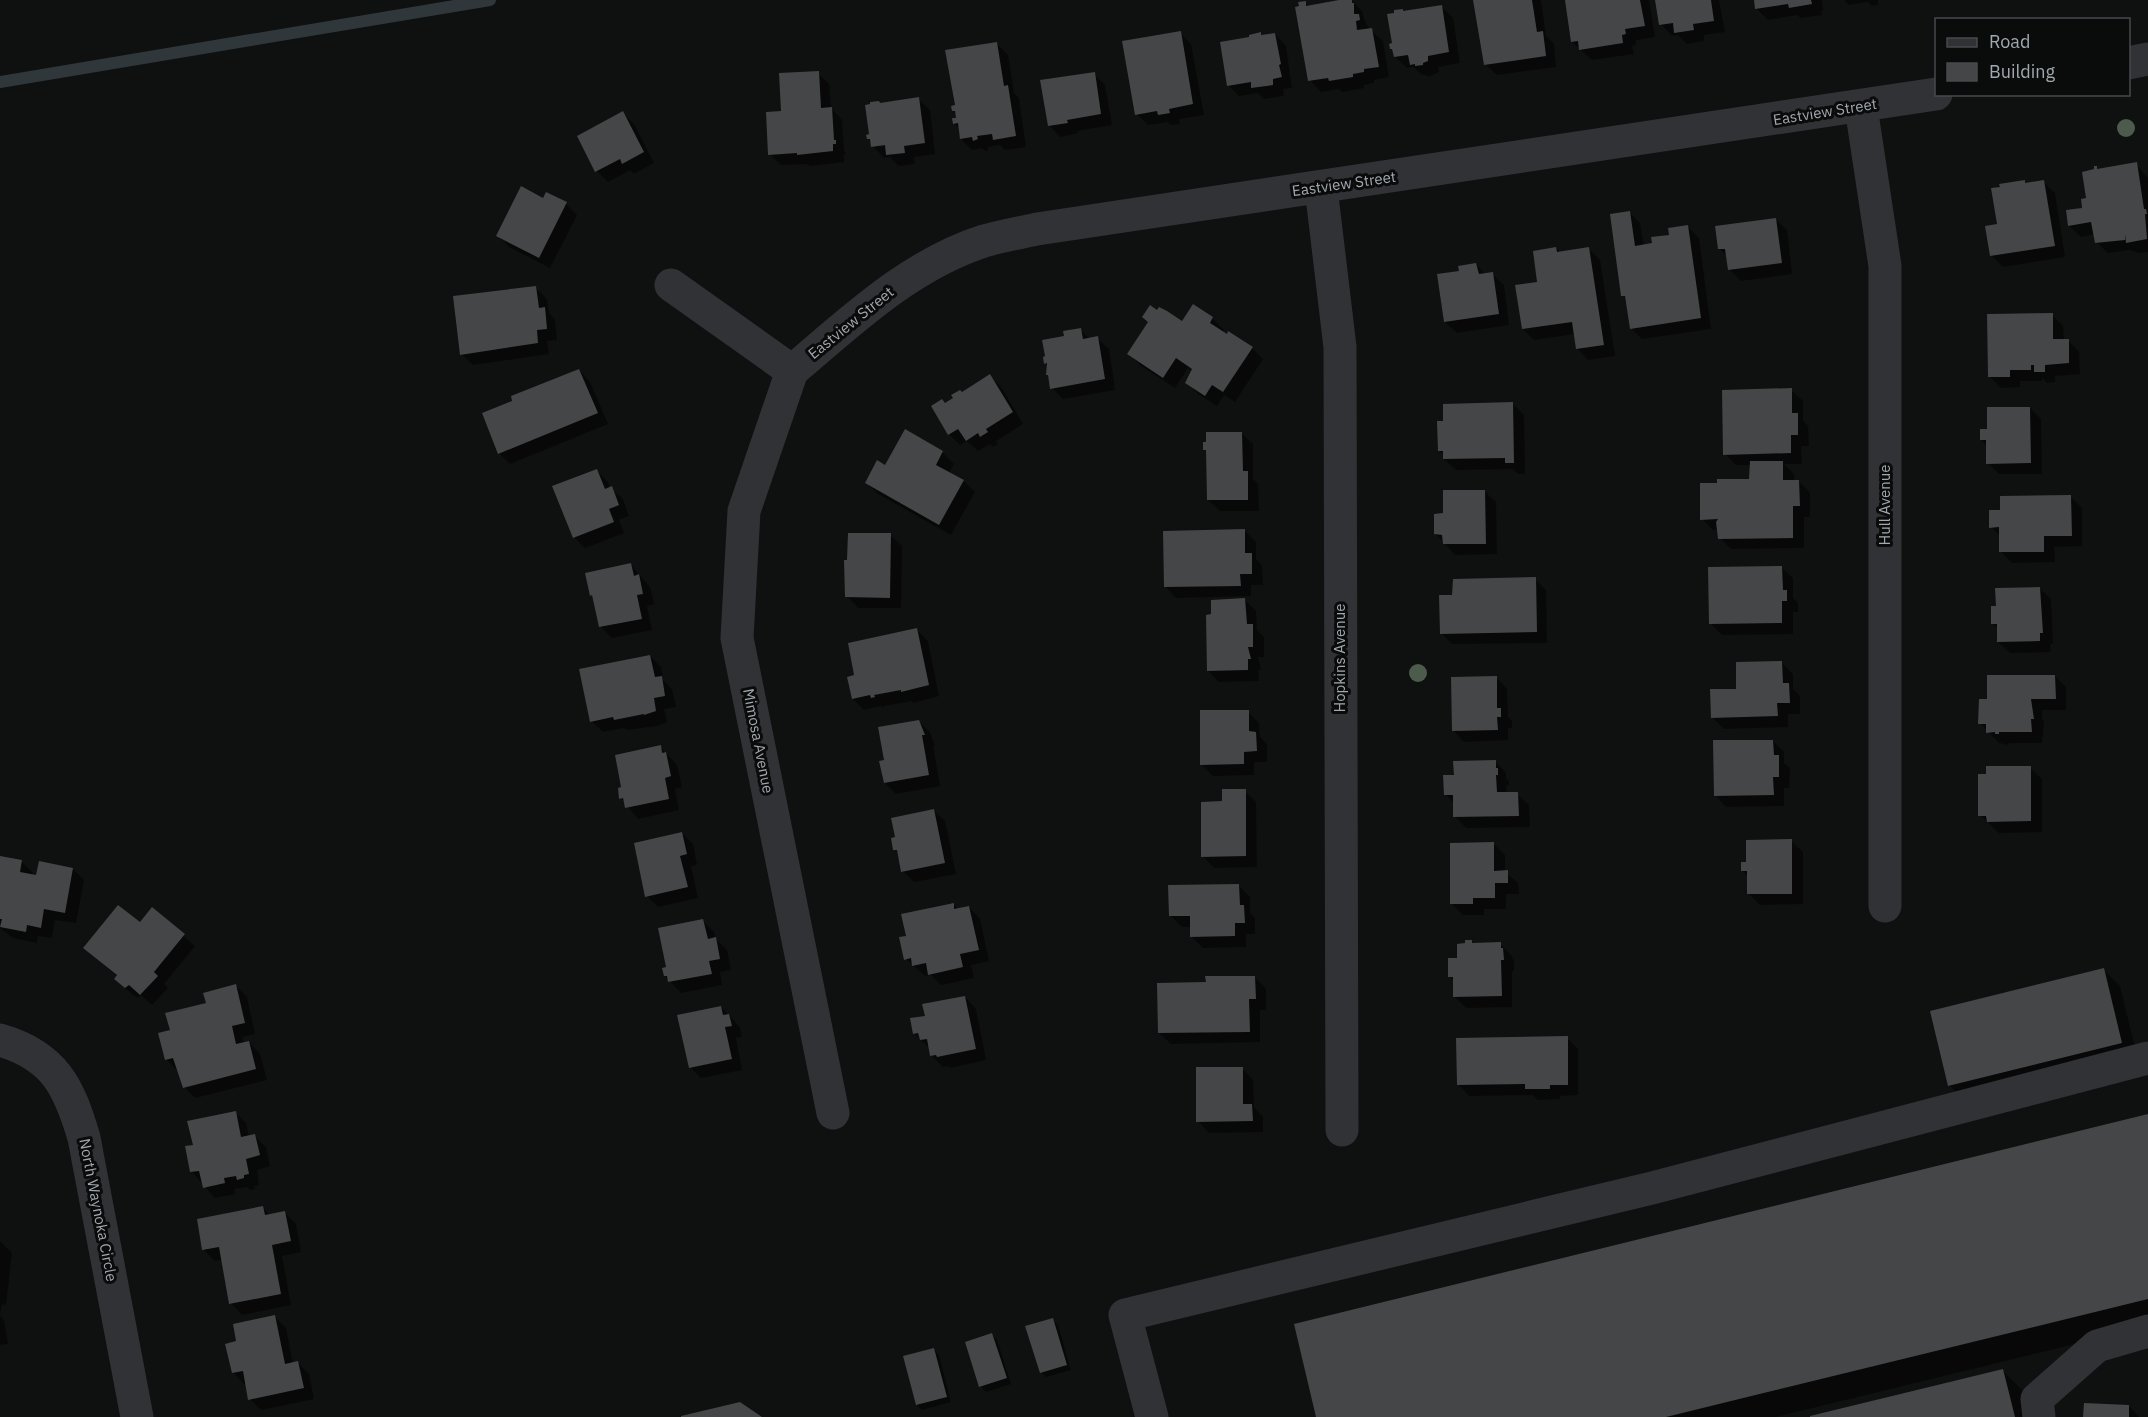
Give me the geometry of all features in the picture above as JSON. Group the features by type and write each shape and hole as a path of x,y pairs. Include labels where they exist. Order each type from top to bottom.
{"street":[{"path":"2130,63 2148,59"},
{"name":"Eastview Street","path":"792,371 865,308 944,258 984,242 1037,229 1935,94"},
{"name":"Hull Avenue","path":"1862,106 1885,266 1885,906"},
{"name":"Hopkins Avenue","path":"1321,188 1340,347 1342,1130"},
{"path":"671,285 792,371"},
{"name":"Mimosa Avenue","path":"792,371 744,511 737,638 833,1113"},
{"name":"North Waynoka Circle","path":"0,1040 39,1056 54,1071 68,1092 77,1114 137,1417"},
{"path":"1152,1417 1125,1315 1653,1188 2148,1058"},
{"path":"2039,1417 2037,1399 2097,1347 2148,1331"}],"building":[{"path":"1352,0 1354,3 1354,14 1359,14 1360,20 1356,21 1357,30 1372,28 1379,67 1364,69 1364,72 1353,74 1353,77 1329,81 1328,78 1308,81 1295,7 1299,6 1298,2 1306,1 1306,6"},
{"path":"1473,0 1532,0 1537,32 1543,31 1546,56 1484,65"},
{"path":"1565,0 1640,0 1645,26 1625,29 1626,34 1622,35 1623,43 1579,50 1578,41 1571,42"},
{"path":"1655,0 1711,0 1714,21 1693,24 1694,30 1674,33 1673,23 1659,25"},
{"path":"1754,0 1811,0 1812,4 1789,8 1788,4 1755,9"},
{"path":"1442,5 1449,52 1428,56 1428,61 1423,65 1415,66 1415,64 1410,65 1408,55 1394,57 1389,44 1392,43 1387,14 1394,13 1394,10 1403,9 1403,11"},
{"path":"1181,31 1193,104 1169,109 1170,113 1158,115 1157,111 1135,115 1122,41"},
{"path":"1261,32 1261,35 1275,33 1282,77 1273,79 1273,85 1251,88 1251,82 1227,86 1220,42 1249,37 1249,35"},
{"path":"997,42 1004,86 1008,85 1016,136 993,140 992,134 977,136 978,139 973,141 972,137 960,139 958,123 953,124 952,118 956,118 951,106 955,105 945,50"},
{"path":"819,71 821,108 832,107 834,140 836,140 836,144 833,144 833,151 768,155 766,112 781,111 779,73"},
{"path":"1095,72 1101,114 1048,126 1040,80"},
{"path":"919,97 925,143 904,146 905,153 886,155 885,145 871,147 870,139 867,139 866,135 869,134 865,105 870,102 879,101 880,103"},
{"path":"623,111 644,152 622,164 620,159 595,172 577,136"},
{"path":"2137,162 2144,209 2147,214 2145,214 2147,239 2126,243 2125,234 2125,240 2095,243 2091,222 2068,226 2066,210 2082,208 2081,199 2086,198 2082,172 2094,169 2094,166 2097,166 2097,169"},
{"path":"2025,180 2025,183 2044,180 2055,246 1990,256 1985,226 1997,224 1991,188 2000,187 1999,184"},
{"path":"521,186 543,198 546,192 567,202 539,258 496,236"},
{"path":"1630,211 1635,246 1652,243 1651,237 1669,235 1668,228 1688,225 1701,318 1630,329 1625,296 1621,296 1610,214"},
{"path":"1776,218 1782,263 1728,270 1725,249 1718,249 1715,226"},
{"path":"1556,247 1557,252 1589,247 1604,345 1576,349 1572,322 1522,329 1515,285 1537,282 1533,251"},
{"path":"1476,263 1479,274 1493,272 1499,314 1444,322 1437,274 1459,271 1458,266"},
{"path":"536,286 539,308 545,307 547,329 537,330 538,343 460,355 453,296"},
{"path":"1193,304 1213,317 1210,323 1253,347 1223,392 1212,385 1205,396 1185,383 1192,369 1176,358 1163,378 1127,354 1148,322 1142,317 1150,305 1157,310 1159,307 1167,311 1182,321"},
{"path":"2053,313 2053,339 2069,339 2069,363 2045,365 2045,372 2034,372 2034,365 2031,365 2031,370 2010,370 2010,377 1988,377 1987,314"},
{"path":"1081,328 1083,339 1098,336 1105,379 1050,389 1048,375 1046,375 1047,363 1044,364 1042,340 1064,336 1063,331"},
{"path":"579,369 598,413 498,454 482,413 512,401 511,396"},
{"path":"990,374 1013,412 986,429 988,432 980,437 978,433 966,441 958,429 948,435 931,406 942,399 945,403 953,398 951,395 960,390 962,392"},
{"path":"1792,388 1792,413 1798,413 1798,435 1791,435 1791,453 1723,455 1722,390"},
{"path":"1513,402 1514,463 1505,463 1505,458 1443,459 1443,451 1438,451 1437,421 1443,421 1443,404"},
{"path":"1987,407 2030,407 2031,463 1986,464 1986,440 1980,440 1980,429 1987,429"},
{"path":"905,429 943,451 936,465 964,480 939,525 865,483 877,460 885,465"},
{"path":"1206,432 1242,432 1243,471 1248,471 1248,500 1207,500 1206,450 1203,450"},
{"path":"1750,461 1783,461 1783,480 1799,480 1800,506 1793,506 1793,538 1718,539 1716,522 1718,519 1700,520 1700,483 1717,483 1717,479 1749,479"},
{"path":"597,469 605,489 612,486 619,505 609,509 614,522 573,538 552,486"},
{"path":"1443,490 1485,490 1486,544 1443,544 1442,535 1434,534 1434,514 1443,513"},
{"path":"2071,495 2072,536 2044,536 2044,552 1999,552 1999,527 1989,528 1989,510 2000,510 2000,496"},
{"path":"1245,529 1245,553 1252,553 1252,574 1240,574 1241,586 1164,587 1163,531"},
{"path":"848,533 891,533 890,598 845,597 844,560 847,560"},
{"path":"631,563 634,576 639,574 643,594 637,595 642,619 599,627 585,573"},
{"path":"1782,566 1783,590 1787,590 1787,601 1782,601 1782,623 1709,624 1708,567"},
{"path":"1536,577 1537,632 1440,634 1439,595 1452,595 1453,579"},
{"path":"2040,587 2043,633 2040,633 2040,641 1997,642 1997,624 1991,624 1991,606 1996,606 1995,588"},
{"path":"1245,598 1247,624 1253,624 1253,647 1248,647 1251,659 1248,659 1248,670 1207,671 1206,615 1211,614 1211,600"},
{"path":"917,628 929,685 901,692 901,690 874,695 875,697 871,698 870,695 852,699 847,677 854,675 848,643"},
{"path":"650,655 655,677 662,676 665,696 654,698 656,711 614,720 613,717 590,722 579,669"},
{"path":"1782,661 1783,683 1789,683 1790,703 1777,703 1778,716 1711,718 1710,689 1736,689 1736,662"},
{"path":"1987,675 2055,675 2056,699 2031,699 2034,719 2031,719 2032,732 1986,733 1986,724 1978,724 1979,699 1987,699"},
{"path":"1497,676 1497,708 1501,708 1501,717 1497,717 1498,730 1452,731 1451,677"},
{"path":"1200,710 1249,710 1249,731 1256,732 1257,751 1244,752 1244,764 1200,765"},
{"path":"919,720 925,735 922,735 929,775 884,783 879,761 884,760 878,727"},
{"path":"1713,740 1773,740 1774,755 1779,755 1779,777 1773,777 1774,795 1714,796"},
{"path":"661,745 662,753 666,752 671,776 665,778 669,799 625,808 623,798 619,799 618,788 621,787 615,755"},
{"path":"1496,760 1497,792 1518,792 1519,816 1453,817 1453,795 1444,795 1443,775 1454,775 1453,761"},
{"path":"1986,766 2031,766 2031,821 1987,822 1986,816 1978,816 1978,774 1986,774"},
{"path":"1222,789 1246,789 1246,856 1201,857 1201,802 1222,801"},
{"path":"934,809 945,863 901,872 897,850 893,850 891,838 895,837 891,818"},
{"path":"682,832 687,854 680,856 688,887 645,897 634,843"},
{"path":"1792,839 1792,894 1747,894 1747,871 1741,871 1741,862 1746,862 1746,840"},
{"path":"1494,842 1494,871 1508,870 1508,883 1495,883 1495,898 1473,898 1473,904 1450,904 1450,843"},
{"path":"0,856 22,860 20,872 36,875 39,861 73,868 65,913 44,909 41,928 27,925 26,932 0,927 2,919 0,919"},
{"path":"1239,884 1240,905 1244,905 1245,923 1235,923 1235,936 1190,937 1190,916 1169,916 1168,885"},
{"path":"954,903 954,909 969,906 979,950 960,954 963,967 928,975 926,963 912,966 911,958 904,960 899,937 906,936 901,914"},
{"path":"118,905 140,922 152,907 185,934 154,972 158,976 140,995 129,985 125,988 114,979 117,975 83,948"},
{"path":"703,919 708,939 716,937 720,959 709,961 712,974 668,982 662,968 666,967 658,928"},
{"path":"1465,940 1472,940 1472,943 1501,942 1504,960 1501,960 1502,996 1453,997 1453,977 1448,977 1448,958 1457,958 1457,944 1465,943"},
{"path":"2104,968 2122,1043 1948,1086 1930,1011"},
{"path":"1205,976 1255,976 1256,999 1249,999 1250,1032 1158,1033 1157,983 1206,982"},
{"path":"236,984 245,1023 232,1026 236,1044 249,1041 256,1069 183,1088 173,1058 165,1060 158,1033 170,1030 165,1013 206,1003 203,993"},
{"path":"965,996 976,1049 937,1057 936,1055 930,1056 927,1039 920,1040 918,1033 913,1034 910,1018 925,1016 922,1004"},
{"path":"721,1006 723,1015 729,1014 732,1026 725,1027 732,1059 689,1068 677,1015"},
{"path":"1568,1036 1568,1085 1550,1085 1550,1089 1525,1089 1525,1084 1457,1085 1456,1038"},
{"path":"1196,1067 1243,1067 1243,1104 1252,1104 1253,1121 1196,1122"},
{"path":"236,1111 241,1137 255,1134 260,1155 246,1159 249,1174 244,1175 244,1178 237,1180 236,1176 224,1178 225,1183 203,1188 199,1171 190,1172 185,1146 193,1145 187,1121"},
{"path":"2148,1114 2148,1299 1666,1417 1316,1417 1294,1324"},
{"path":"263,1206 265,1215 285,1211 291,1241 272,1245 281,1294 229,1304 219,1247 202,1250 197,1219"},
{"path":"275,1315 285,1364 298,1361 304,1388 248,1400 243,1371 232,1373 225,1344 236,1341 233,1324"},
{"path":"1053,1318 1067,1365 1040,1373 1025,1326"},
{"path":"992,1333 1007,1378 979,1387 965,1342"},
{"path":"934,1348 947,1397 916,1405 903,1356"},
{"path":"2003,1369 2015,1417 1810,1417 1810,1416"},
{"path":"740,1402 762,1417 681,1417 681,1416"},
{"path":"2084,1403 2129,1405 2129,1417 2083,1417"}],"waterway":[{"path":"0,82 490,0"}]}
